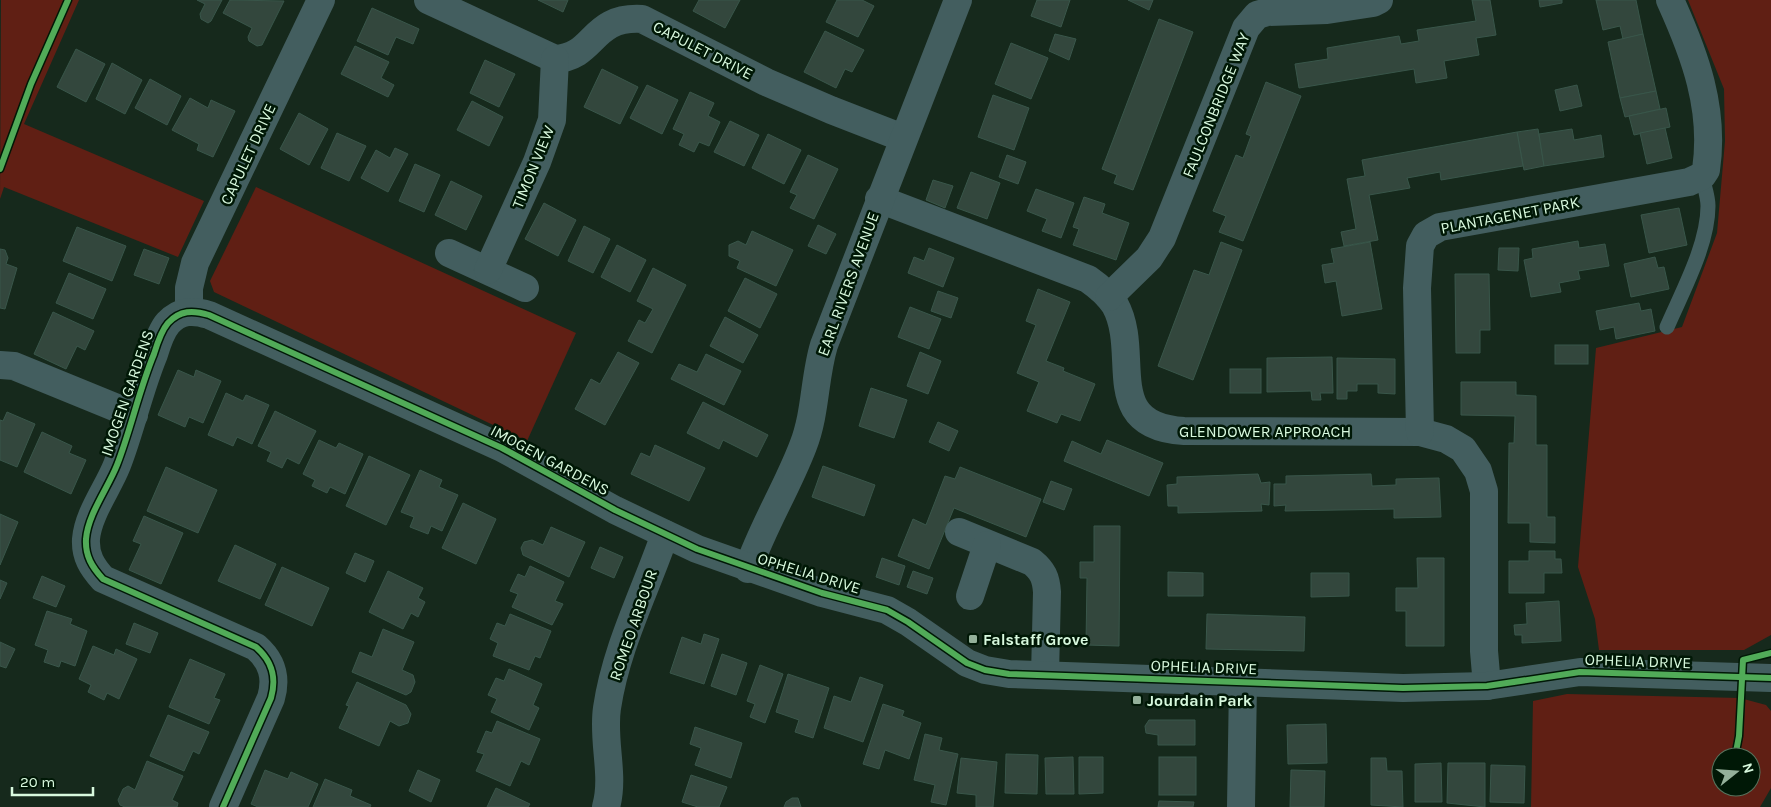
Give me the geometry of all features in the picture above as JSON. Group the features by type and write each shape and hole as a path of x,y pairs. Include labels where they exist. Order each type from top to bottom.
{"street":[{"name":"CAPULET DRIVE","path":"189,311 189,288 195,263 321,0"},
{"path":"428,0 555,60"},
{"name":"EARL RIVERS AVENUE","path":"748,569 803,446 811,421 819,360 824,344 958,0"},
{"name":"FAULCONBRIDGE WAY","path":"1109,297 1157,250 1246,28 1252,19 1267,12 1327,10 1373,3 1379,0"},
{"path":"1670,0 1699,71 1705,96 1708,121 1707,162 1702,176"},
{"name":"CAPULET DRIVE","path":"555,60 573,56 607,25 630,19 645,10 766,82 903,138"},
{"name":"TIMON VIEW","path":"488,270 537,162 552,120 555,60"},
{"name":"PLANTAGENET PARK","path":"1420,432 1417,288 1420,246 1426,235 1440,227 1672,185 1702,176"},
{"name":"GLENDOWER APPROACH","path":"879,200 1088,279 1109,297 1116,307 1124,330 1126,380 1130,398 1145,419 1162,428 1184,431 1420,432 1446,438 1463,449 1478,471 1484,491 1484,651 1487,686"},
{"path":"449,252 525,288"},
{"name":"IMOGEN GARDENS","path":"223,807 274,688 273,670 265,654 256,647 103,579 92,566 86,552 86,537 117,465 134,415 144,377 162,332 172,319 180,313 189,311 199,312 218,319 502,448 615,510 665,534"},
{"path":"0,365 14,366 134,415"},
{"path":"959,532 1032,562 1042,570 1047,580 1045,675"},
{"name":"OPHELIA DRIVE","path":"665,534 696,549 748,569 822,593 887,610 908,622 967,664 1009,674 1413,688 1487,686 1580,672 1771,678"},
{"name":"ROMEO ARBOUR","path":"606,807 610,788 605,726 612,683 626,636 665,534"},
{"path":"970,596 987,544"},
{"path":"1241,807 1243,683"}],"lane":[{"path":"1667,327 1686,285 1706,223 1708,206 1702,176"}],"shaded area":[{"path":"1,0 79,0 24,124 204,201 178,257 4,187 0,199"},
{"path":"1688,0 1771,0 1771,635 1744,650 1599,650 1595,619 1578,567 1596,348 1682,327 1717,233 1725,141 1724,89"},
{"path":"256,187 576,333 527,441 214,292 210,281"},
{"path":"1567,694 1740,698 1766,705 1771,711 1771,788 1760,807 1531,807 1533,701"}],"building":[{"path":"197,0 222,0 211,21 208,23 201,19 200,14 205,4"},
{"path":"230,0 284,1 262,45 257,46 249,41 248,37 252,28 223,13"},
{"path":"538,0 568,0 563,12"},
{"path":"699,0 740,0 725,28 693,11"},
{"path":"837,0 862,0 874,6 858,37 826,22"},
{"path":"1037,0 1070,0 1061,27 1031,16"},
{"path":"1128,0 1153,0 1149,10"},
{"path":"1472,0 1490,0 1496,35 1476,38 1479,55 1444,61 1447,78 1416,83 1414,69 1299,88 1295,64 1328,59 1327,48 1399,36 1401,44 1419,41 1417,30 1476,21"},
{"path":"1539,0 1562,0 1562,3 1540,7"},
{"path":"1596,0 1636,0 1643,34 1623,39 1620,26 1603,30"},
{"path":"372,8 419,29 413,44 396,37 388,55 357,41"},
{"path":"1159,19 1193,32 1133,190 1114,183 1117,175 1102,169"},
{"path":"825,31 864,50 852,72 845,69 836,88 804,72"},
{"path":"1055,34 1076,39 1069,60 1049,51"},
{"path":"1643,34 1656,91 1620,98 1608,42"},
{"path":"1011,43 1048,58 1031,99 995,84"},
{"path":"355,46 389,62 381,78 394,85 388,97 341,74"},
{"path":"76,49 105,64 86,102 57,87"},
{"path":"485,60 515,74 499,107 470,93"},
{"path":"112,63 142,80 125,114 96,99"},
{"path":"602,69 638,87 620,124 584,107"},
{"path":"150,79 181,96 167,125 135,108"},
{"path":"1266,82 1301,96 1243,241 1219,232 1226,216 1213,211 1236,155 1243,158 1251,136 1246,134"},
{"path":"647,85 678,100 662,134 630,118"},
{"path":"1577,85 1582,106 1560,111 1555,90"},
{"path":"1656,91 1660,109 1625,117 1620,98"},
{"path":"690,92 714,103 708,116 720,122 709,146 699,142 694,152 679,145 684,134 673,129"},
{"path":"993,95 1029,108 1014,150 978,137"},
{"path":"190,98 208,108 211,100 235,111 213,157 197,150 199,144 172,130"},
{"path":"472,101 503,117 489,146 457,130"},
{"path":"1666,108 1670,127 1634,135 1629,116"},
{"path":"299,113 328,129 309,165 280,149"},
{"path":"730,121 759,135 744,166 714,152"},
{"path":"1665,128 1672,158 1647,164 1640,133"},
{"path":"1538,129 1544,166 1524,170 1517,132"},
{"path":"1572,129 1574,140 1601,135 1604,157 1544,166 1539,134"},
{"path":"1517,132 1523,166 1441,180 1440,172 1407,178 1410,188 1369,195 1378,240 1344,246 1341,232 1356,229 1347,179 1365,176 1362,160"},
{"path":"337,133 366,146 349,181 321,168"},
{"path":"768,134 801,150 784,184 752,168"},
{"path":"395,148 408,154 388,192 361,178 376,150 390,158"},
{"path":"808,155 838,169 814,219 790,208 797,195 790,192"},
{"path":"1007,155 1026,162 1018,184 999,177"},
{"path":"415,164 440,175 424,212 399,201"},
{"path":"971,172 1000,183 987,219 957,208"},
{"path":"933,180 953,186 945,208 926,200"},
{"path":"451,181 482,196 466,230 435,215"},
{"path":"1036,189 1074,203 1061,238 1042,231 1047,219 1027,211"},
{"path":"1084,197 1105,204 1102,213 1129,223 1116,260 1073,245 1079,229 1073,227"},
{"path":"544,203 576,220 558,256 525,239"},
{"path":"1679,208 1687,245 1649,253 1641,215"},
{"path":"818,225 836,234 826,254 808,246"},
{"path":"584,226 610,239 593,273 568,261"},
{"path":"77,227 126,246 112,281 63,261"},
{"path":"752,231 793,250 776,286 737,268 740,261 729,256 729,245 738,241 746,245"},
{"path":"1578,241 1579,248 1605,244 1609,266 1578,271 1580,279 1559,283 1561,292 1531,297 1524,260 1533,258 1532,249"},
{"path":"1221,242 1242,250 1193,380 1158,366 1194,270 1209,275"},
{"path":"1370,242 1382,309 1342,316 1336,281 1325,283 1322,265 1334,263 1331,249"},
{"path":"617,245 646,260 630,292 601,277"},
{"path":"929,248 954,258 943,287 908,273 914,257 924,261"},
{"path":"1499,248 1519,248 1518,271 1498,270"},
{"path":"0,249 5,250 8,258 6,264 17,268 5,309 0,308"},
{"path":"144,249 169,258 159,284 134,275"},
{"path":"1655,257 1658,268 1664,267 1669,289 1631,297 1624,264"},
{"path":"653,268 686,285 652,353 628,341 639,320 645,323 653,309 637,301"},
{"path":"69,273 106,289 93,319 56,303"},
{"path":"1455,274 1489,274 1490,330 1480,330 1480,353 1456,353"},
{"path":"745,278 777,294 760,328 728,311"},
{"path":"1038,289 1070,302 1046,361 1064,368 1063,371 1095,384 1080,421 1061,414 1057,423 1027,411 1039,382 1017,373 1036,325 1026,321"},
{"path":"938,291 958,298 951,318 931,311"},
{"path":"1639,303 1641,311 1651,309 1655,331 1616,339 1614,327 1600,330 1596,311"},
{"path":"910,307 941,319 929,349 898,337"},
{"path":"53,312 94,331 85,350 77,346 66,369 34,354"},
{"path":"725,317 758,335 743,363 710,346"},
{"path":"1555,345 1588,345 1588,364 1555,364"},
{"path":"618,352 639,363 605,425 575,409 591,379 600,384"},
{"path":"920,352 941,361 928,394 907,386"},
{"path":"706,354 741,371 724,405 671,379 679,364 697,372"},
{"path":"1332,357 1333,393 1320,393 1321,400 1312,400 1311,391 1267,392 1267,358"},
{"path":"1337,358 1395,359 1395,394 1378,393 1378,384 1357,384 1357,391 1347,391 1347,399 1337,399"},
{"path":"1230,369 1261,369 1261,393 1230,393"},
{"path":"178,370 194,377 196,370 221,381 203,423 189,417 185,427 158,415"},
{"path":"1461,382 1516,382 1516,395 1536,396 1536,445 1547,445 1547,517 1555,517 1555,543 1530,542 1530,523 1508,523 1509,443 1514,443 1515,416 1461,415"},
{"path":"871,388 907,400 894,438 859,426"},
{"path":"226,393 243,401 246,395 269,405 252,444 237,437 233,446 208,435"},
{"path":"703,402 768,435 757,457 723,440 719,449 687,433"},
{"path":"275,411 316,431 299,464 287,458 282,468 267,461 271,452 258,446"},
{"path":"7,412 35,424 17,467 0,460 0,420 3,421"},
{"path":"938,422 958,431 949,451 929,442"},
{"path":"42,432 72,446 69,453 86,460 71,494 24,472"},
{"path":"319,440 336,448 339,443 363,454 345,494 330,487 327,493 312,486 315,480 303,474"},
{"path":"1107,440 1163,463 1149,496 1064,461 1072,441 1101,454"},
{"path":"655,445 705,468 689,501 631,474 641,453 650,457"},
{"path":"369,456 410,475 386,525 346,506"},
{"path":"823,466 875,485 864,516 812,497"},
{"path":"166,467 217,490 198,533 147,511"},
{"path":"960,467 1041,499 1026,537 954,508 929,569 898,556 913,519 926,525 945,476 955,479"},
{"path":"420,470 442,480 439,487 458,495 442,531 431,526 428,534 410,527 414,517 401,512"},
{"path":"1258,474 1261,483 1270,482 1269,505 1261,504 1262,511 1178,513 1178,506 1168,506 1167,485 1177,484 1177,477"},
{"path":"1371,474 1372,486 1396,485 1396,479 1439,478 1441,517 1394,518 1394,509 1285,511 1286,505 1274,506 1274,484 1286,484 1286,476"},
{"path":"1051,481 1072,489 1064,510 1043,502"},
{"path":"463,503 496,519 476,564 442,548"},
{"path":"0,514 18,522 0,565"},
{"path":"144,516 183,533 161,584 129,570 141,544 133,541"},
{"path":"1094,526 1120,526 1119,646 1086,645 1087,578 1080,578 1080,562 1094,562"},
{"path":"551,527 585,542 569,577 523,555 521,548 524,542 532,540 543,545"},
{"path":"235,545 276,564 260,599 218,581"},
{"path":"600,547 623,557 614,578 591,568"},
{"path":"1529,551 1555,551 1555,559 1561,559 1562,573 1544,573 1544,593 1509,593 1509,561 1529,561"},
{"path":"355,553 374,561 365,582 346,573"},
{"path":"882,558 905,566 899,585 876,577"},
{"path":"1417,558 1444,558 1444,646 1406,646 1406,611 1396,611 1396,588 1418,588"},
{"path":"530,566 564,582 555,601 563,604 552,625 512,607 518,594 510,591 518,574 525,577"},
{"path":"282,567 329,588 312,626 265,605"},
{"path":"388,571 423,588 418,598 425,602 418,617 411,613 403,629 369,612"},
{"path":"913,571 933,578 927,594 907,587"},
{"path":"1168,572 1203,573 1203,596 1168,596"},
{"path":"1311,573 1349,573 1349,596 1311,597"},
{"path":"42,576 65,586 56,607 33,598"},
{"path":"0,580 7,583 0,599"},
{"path":"1559,601 1561,641 1522,643 1522,635 1515,635 1514,625 1527,624 1526,603"},
{"path":"47,611 72,619 70,624 87,631 75,666 61,661 59,667 44,662 48,650 35,645"},
{"path":"510,614 551,631 540,658 535,656 529,670 493,656 498,643 490,639 497,623 505,626"},
{"path":"1207,614 1305,617 1304,651 1206,649"},
{"path":"134,623 158,633 150,653 126,644"},
{"path":"383,629 414,642 402,670 413,675 415,682 411,692 406,695 352,672 360,652 372,657"},
{"path":"704,634 719,639 704,684 670,673 682,637 701,644"},
{"path":"0,642 15,649 6,668 0,666"},
{"path":"93,646 114,655 116,649 137,659 119,699 107,693 104,700 88,692 91,685 79,679"},
{"path":"722,654 747,663 736,695 711,686"},
{"path":"190,659 225,674 214,698 220,700 209,724 169,707"},
{"path":"760,665 783,674 765,723 750,717 755,704 747,701"},
{"path":"509,669 542,684 533,705 539,708 529,730 491,712 497,699 488,695 496,678 504,681"},
{"path":"788,674 829,688 813,738 795,732 799,720 776,712"},
{"path":"860,677 883,685 863,742 824,728 834,696 851,702"},
{"path":"357,682 406,705 411,714 408,723 399,726 390,721 379,746 339,728 349,706 346,705"},
{"path":"883,704 904,711 902,716 921,723 909,759 885,750 879,769 863,764"},
{"path":"168,715 209,732 199,754 193,751 184,771 150,756"},
{"path":"1149,720 1195,720 1195,745 1158,745 1158,735 1146,733 1145,726"},
{"path":"497,721 540,739 529,765 521,761 510,786 476,771 484,754 477,752 486,731 492,733"},
{"path":"1326,724 1327,763 1288,764 1287,725"},
{"path":"695,727 742,743 731,778 695,765 701,748 690,744"},
{"path":"925,734 942,738 939,750 958,754 946,805 931,802 935,785 914,780"},
{"path":"1006,754 1038,755 1037,794 1005,793"},
{"path":"1073,757 1074,794 1046,794 1045,758"},
{"path":"1079,757 1103,757 1103,793 1079,794"},
{"path":"1159,757 1196,757 1196,795 1159,795"},
{"path":"961,758 997,762 993,807 976,807 976,795 957,793"},
{"path":"1371,758 1386,758 1387,771 1402,771 1403,807 1371,805"},
{"path":"147,761 183,776 172,800 178,803 177,807 125,807 120,805 118,800 123,789 128,786 135,790"},
{"path":"1441,763 1442,802 1415,802 1415,764"},
{"path":"1448,763 1485,763 1485,807 1447,803"},
{"path":"1491,765 1525,766 1524,803 1490,802"},
{"path":"265,770 288,779 291,772 318,784 308,807 258,807 251,804"},
{"path":"418,770 440,780 431,802 409,791"},
{"path":"1291,770 1325,771 1324,807 1290,807"},
{"path":"691,775 727,787 719,807 698,807 682,802"},
{"path":"325,779 352,790 350,796 371,805 370,807 313,807"},
{"path":"496,788 530,804 528,807 487,807"},
{"path":"792,798 798,798 801,807 784,807 786,802"},
{"path":"1159,801 1194,802 1193,807 1158,807"}],"cycle path":[{"path":"0,169 31,84 68,0"},
{"path":"223,807 271,698 273,676 266,658 256,647 103,579 90,561 86,545 90,520 117,465 160,338 168,323 182,313 187,312 209,315 502,448 615,510 697,549 822,593 887,610 908,622 967,663 985,670 1009,674 1403,688 1487,686 1580,672 1771,678"},
{"path":"1737,747 1743,660 1771,653"}],"place":[{"name":"Falstaff Grove","path":"973,639"},
{"name":"Jourdain Park","path":"1137,700"}]}
